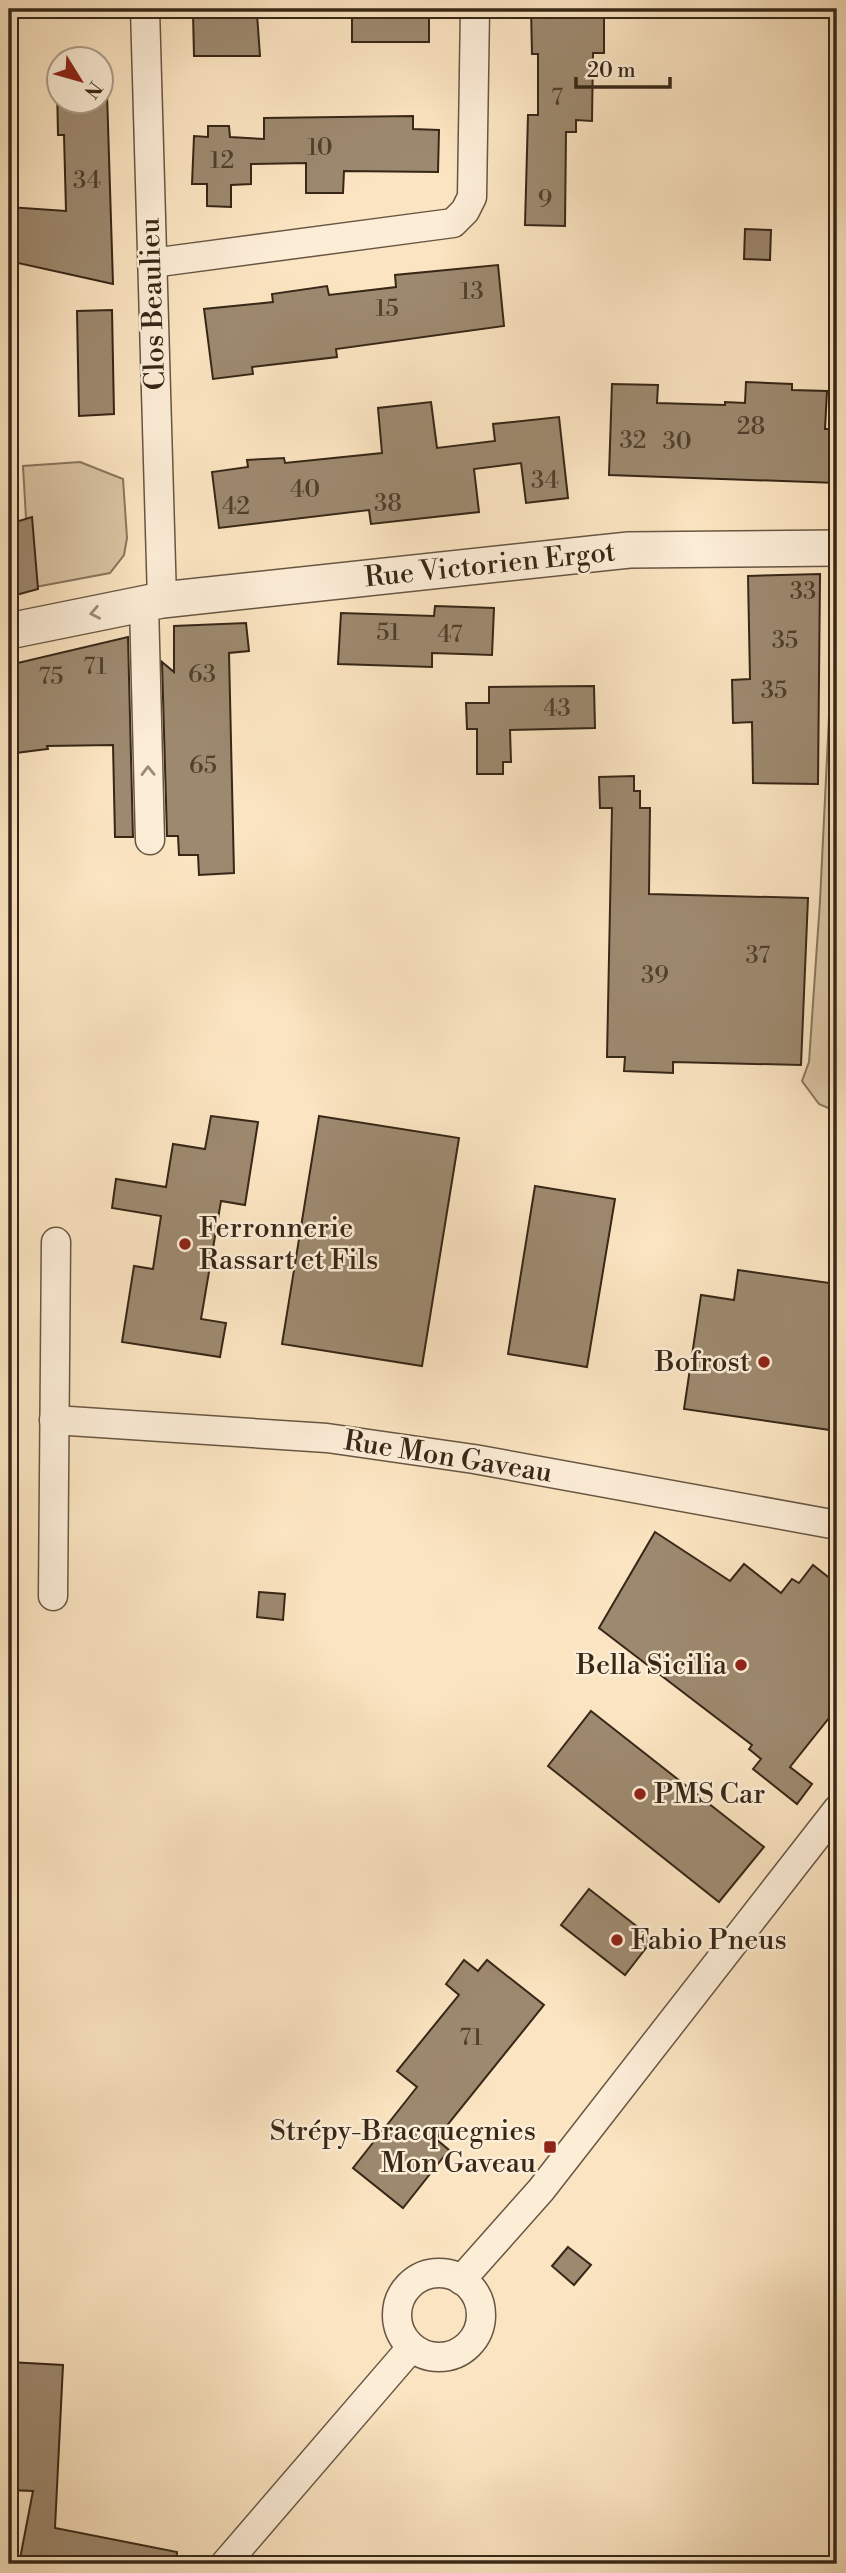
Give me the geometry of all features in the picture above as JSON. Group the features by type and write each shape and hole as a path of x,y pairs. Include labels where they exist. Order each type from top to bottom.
{"street":[{"name":"Clos Beaulieu","path":"145,9 152,263 153,602"},
{"path":"152,263 453,223 466,211 472,197 475,9"},
{"name":"Rue Victorien Ergot","path":"9,631 153,602 629,550 837,548"},
{"path":"150,839 153,602"},
{"path":"53,1596 56,1242"},
{"name":"Rue Mon Gaveau","path":"54,1420 341,1440 474,1459 837,1525"},
{"path":"461,2280 541,2190 837,1810"},
{"path":"435,2273 461,2280 472,2289 481,2315 472,2340 450,2356 437,2358 411,2348 397,2324 401,2296 421,2277 435,2273"},
{"path":"225,2564 411,2348"}],"shaded area":[{"path":"80,462 123,479 127,538 124,555 110,573 30,588 23,466"},
{"path":"836,573 837,1112 819,1104 802,1081 809,1062 820,901"}],"building":[{"path":"352,9 429,9 429,42 352,42"},
{"path":"531,9 604,9 604,53 593,53 592,121 576,120 576,132 566,132 565,226 525,225 528,115 538,115 538,54 532,54"},
{"path":"193,13 257,14 260,56 194,56"},
{"path":"58,116 108,116 113,284 9,261 9,207 66,211 64,135 58,135"},
{"path":"413,116 413,129 439,130 438,172 344,171 343,193 306,193 306,163 251,164 251,184 231,185 231,207 207,206 207,184 192,184 194,136 208,137 208,126 229,126 230,137 264,139 264,118"},
{"path":"745,229 771,230 770,260 744,259"},
{"path":"498,265 504,326 336,349 337,357 252,367 253,374 213,379 204,309 273,302 272,294 327,286 329,295 396,287 395,275"},
{"path":"112,310 114,414 79,416 77,311"},
{"path":"746,382 792,384 792,390 827,391 825,429 837,429 837,483 609,475 612,384 658,385 657,403 725,405 725,402 745,403"},
{"path":"431,402 437,448 495,441 493,424 559,417 568,498 526,503 521,463 474,469 479,512 371,524 369,510 219,528 212,472 248,467 247,460 284,458 285,463 382,453 378,408"},
{"path":"32,517 38,589 9,597 9,524"},
{"path":"820,574 818,784 753,783 752,722 733,723 732,680 750,679 748,576"},
{"path":"435,606 494,608 492,655 432,653 432,667 338,664 341,613 434,616"},
{"path":"246,623 249,651 229,653 234,873 199,875 198,855 179,855 178,836 167,836 162,662 174,672 174,626"},
{"path":"128,637 133,837 115,837 113,745 47,746 48,749 15,753 15,742 11,742 9,665"},
{"path":"594,686 595,728 510,730 511,762 503,762 503,774 477,774 477,729 467,729 466,703 489,703 489,687"},
{"path":"634,776 634,791 640,791 640,808 650,808 649,894 808,898 801,1065 673,1062 673,1073 624,1071 625,1057 607,1057 612,808 600,808 599,777"},
{"name":"Ferronnerie Rassart et Fils","path":"211,1116 258,1122 245,1205 221,1201 201,1319 226,1323 220,1357 122,1342 134,1266 153,1269 161,1216 112,1208 116,1179 166,1187 173,1144 205,1149"},
{"path":"319,1116 459,1138 422,1366 282,1344"},
{"path":"535,1186 615,1199 587,1367 508,1354"},
{"name":"Bofrost","path":"738,1270 837,1284 837,1431 684,1409 701,1295 734,1300"},
{"name":"Bella Sicilia","path":"655,1532 730,1581 744,1564 781,1593 792,1579 799,1583 813,1565 837,1584 837,1708 790,1767 812,1784 797,1804 753,1769 761,1759 749,1749 752,1745 599,1628"},
{"path":"259,1592 285,1594 283,1620 257,1617"},
{"name":"PMS Car","path":"591,1711 764,1847 719,1902 548,1766"},
{"name":"Fabio Pneus","path":"589,1889 653,1939 625,1975 561,1925"},
{"path":"464,1960 478,1971 487,1960 544,2005 436,2139 449,2150 403,2208 353,2168 417,2087 397,2071 459,1995 446,1984"},
{"path":"568,2247 591,2265 574,2285 552,2266"},
{"path":"9,2362 63,2365 55,2528 177,2552 176,2564 19,2564 33,2491 9,2490"}],"place":[{"name":"Ferronnerie Rassart et Fils","path":"185,1244"},
{"name":"Bofrost","path":"764,1362"},
{"name":"Bella Sicilia","path":"741,1665"},
{"name":"PMS Car","path":"640,1794"},
{"name":"Fabio Pneus","path":"617,1940"},
{"name":"Strépy-Bracquegnies Mon Gaveau","path":"550,2147"}]}
